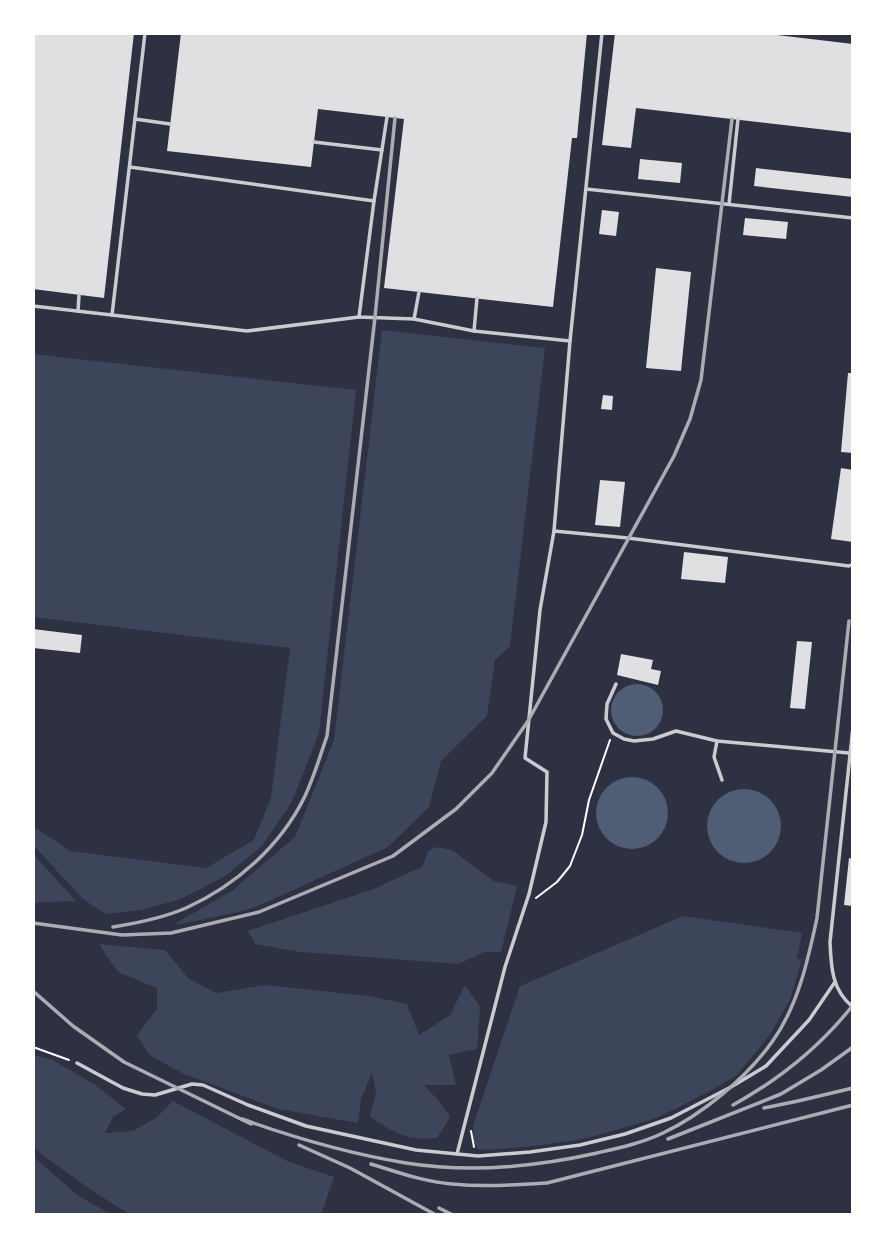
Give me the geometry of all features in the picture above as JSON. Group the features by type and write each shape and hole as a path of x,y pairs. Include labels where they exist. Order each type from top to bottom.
{"lane":[{"path":"112,315 145,33"},
{"path":"457,1154 505,967 529,894 546,822 547,772 525,758 540,610 554,531 601,33"},
{"path":"359,317 387,117"},
{"path":"135,120 170,124"},
{"path":"729,204 738,120"},
{"path":"314,142 382,150"},
{"path":"130,166 374,201"},
{"path":"586,189 853,218"},
{"path":"414,319 419,292"},
{"path":"78,311 79,295"},
{"path":"474,331 477,298"},
{"path":"33,306 247,331 359,317 414,319 474,331 570,341"},
{"path":"554,531 851,565 853,571"},
{"path":"616,684 607,704 606,719 613,733 624,739 653,739 676,731 717,741 849,753"},
{"path":"853,727 830,942 831,962 838,992 853,1007"},
{"path":"717,741 714,757 722,780"},
{"path":"77,1063 123,1088 142,1094 155,1095 192,1084 203,1085 306,1126 416,1150 475,1156 530,1152 580,1145 625,1134 671,1118 731,1087 766,1066 809,1020 835,982"}],"path":[{"path":"532,901 557,882 570,866 582,835 589,800 613,733"},
{"path":"33,1047 77,1063"},
{"path":"471,1132 475,1156"}],"shaded area":[{"path":"382,330 545,348 510,646 495,660 487,716 441,761 429,807 388,847 256,907 176,925 233,890 295,837 334,740"},
{"path":"33,354 356,390 319,733 292,802 262,846 224,877 181,899 142,910 105,914 82,898 33,845 33,826 70,851 206,868 254,840 271,798 290,648 33,617"},
{"path":"637,684 647,686 655,692 661,700 661,720 655,728 647,734 637,736 627,734 619,728 613,720 611,710 613,700 619,692 627,686"},
{"path":"639,777 658,787 666,799 666,827 658,839 646,847 625,849 606,839 598,827 596,806 606,787 618,779"},
{"path":"744,789 758,792 770,800 778,812 781,826 778,840 770,852 758,860 744,863 730,860 718,852 710,840 707,826 710,812 718,800 730,792"},
{"path":"437,847 452,850 494,881 517,886 501,952 484,952 459,964 301,952 255,944 248,931 371,890 422,867 428,851"},
{"path":"33,854 76,901 33,903"},
{"path":"683,916 802,933 797,959 802,959 790,1000 769,1036 738,1074 651,1120 584,1139 535,1146 478,1149 474,1142 473,1126 520,986"},
{"path":"99,944 165,950 188,978 216,993 265,985 368,996 407,1004 419,1035 450,1015 465,985 480,1007 477,1049 449,1055 456,1085 424,1085 450,1117 437,1138 402,1135 370,1117 376,1092 372,1073 361,1099 358,1123 278,1109 184,1074 149,1055 137,1035 157,1009 157,988 120,973"},
{"path":"33,1055 51,1059 94,1084 126,1109 113,1117 105,1133 133,1131 156,1118 173,1101 287,1161 334,1177 321,1215 131,1215 91,1190 33,1146"},
{"path":"33,1156 76,1194 112,1215 39,1215 33,1211"}],"building":[{"path":"33,33 134,33 104,298 33,289"},
{"path":"181,33 587,33 577,138 572,138 553,307 384,288 404,119 318,109 311,167 167,151"},
{"path":"615,33 759,33 853,44 853,133 636,108 631,148 602,145"},
{"path":"640,159 682,163 680,183 638,179"},
{"path":"756,168 853,179 853,197 754,186"},
{"path":"602,210 619,212 616,236 599,234"},
{"path":"745,218 788,222 786,239 743,235"},
{"path":"656,268 691,272 681,371 646,368"},
{"path":"848,373 853,373 853,453 841,452"},
{"path":"603,395 613,396 612,410 601,409"},
{"path":"841,468 853,470 853,542 831,539"},
{"path":"600,480 625,482 620,527 595,525"},
{"path":"684,552 728,557 725,583 681,579"},
{"path":"33,629 82,635 80,653 33,648"},
{"path":"797,641 812,642 805,709 790,708"},
{"path":"621,654 653,660 651,669 661,671 658,685 617,675"},
{"path":"849,858 853,859 853,906 844,905"}],"railway":[{"path":"113,927 150,920 186,908 239,876 270,848 283,832 305,796 317,766 327,736 395,118"},
{"path":"33,923 122,935 171,933 259,912 393,856 456,809 492,773 528,721 674,456 690,419 701,380 732,119"},
{"path":"242,1119 323,1145 406,1163 454,1168 502,1167 574,1158 655,1137 693,1116 723,1094 750,1069 772,1042 789,1013 806,966 817,918 849,621"},
{"path":"33,991 73,1026 124,1062 251,1124"},
{"path":"733,1105 798,1061 827,1035 853,1005"},
{"path":"668,1139 781,1094 853,1047"},
{"path":"764,1108 853,1088"},
{"path":"371,1164 442,1183 488,1186 547,1183 853,1105"},
{"path":"299,1145 350,1168 436,1215"},
{"path":"439,1208 453,1215"}]}
